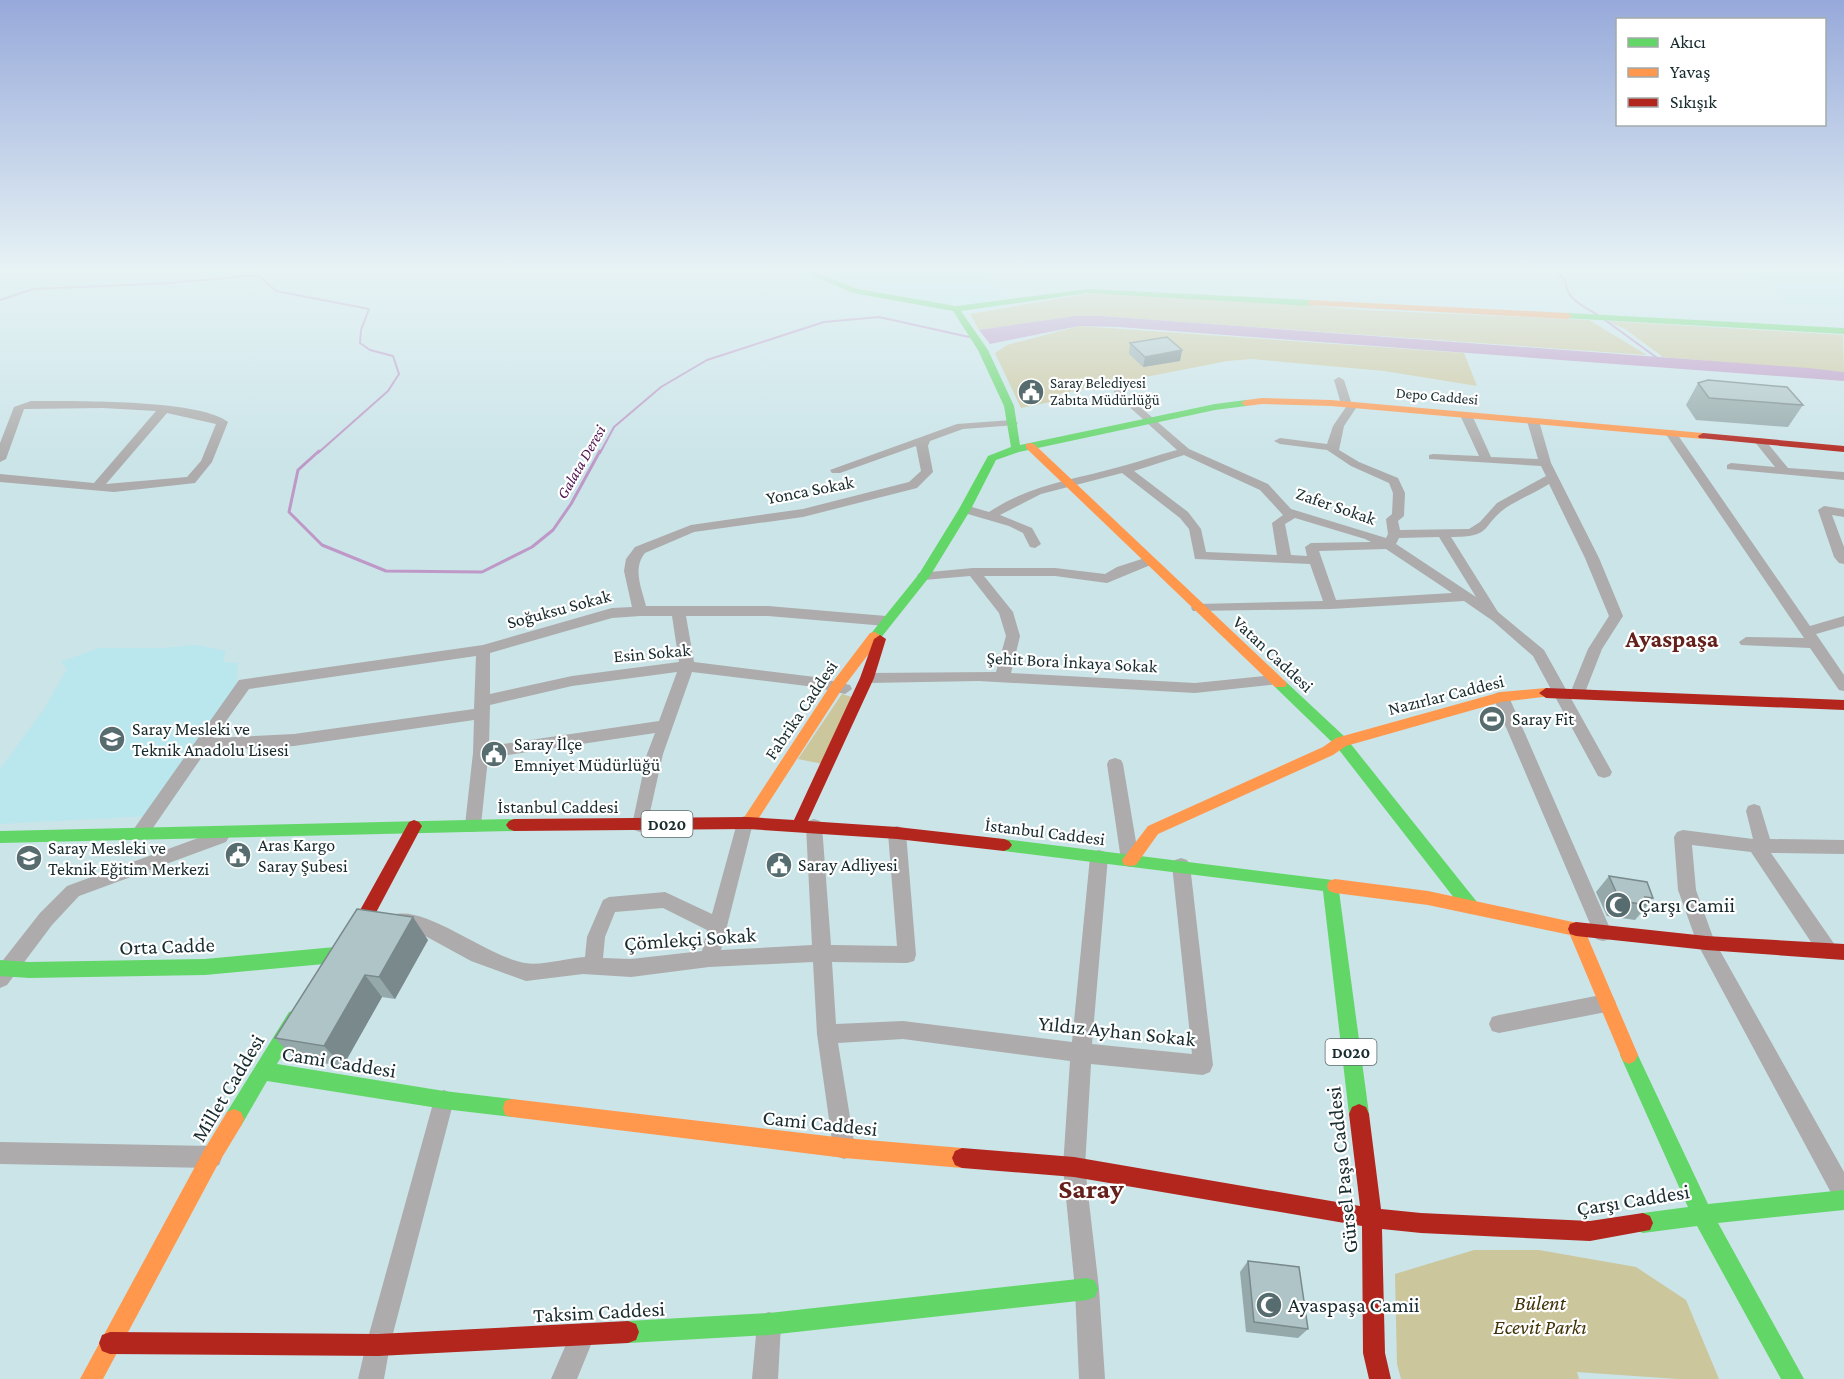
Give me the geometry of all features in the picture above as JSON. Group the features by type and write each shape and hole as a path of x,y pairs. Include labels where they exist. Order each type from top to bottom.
{"main road":[{"path":"975,336 1009,406 1012,423 1023,448"},
{"name":"Depo Caddesi","path":"1023,448 1215,407 1262,401 1349,404 1844,449"},
{"name":"Vatan Caddesi","path":"1023,448 1064,481 1341,742 1471,907"},
{"name":"Fabrika Caddesi","path":"747,823 837,686 886,621 924,576 965,509 992,458 1023,448"},
{"name":"Fabrika Caddesi","path":"806,825 867,678 886,621"},
{"name":"Nazırlar Caddesi","path":"1130,860 1153,830 1328,751 1341,742 1501,697 1579,691 1844,705"},
{"name":"İstanbul Caddesi","path":"0,837 473,825 747,823 806,825 1181,865 1330,885"},
{"path":"323,974 365,917 414,826"},
{"name":"D020","path":"1330,885 1428,898 1576,929"},
{"name":"Gürsel Paşa Caddesi","path":"1330,885 1372,1218 1374,1353 1380,1379"},
{"path":"1576,929 1706,943 1836,952"},
{"name":"Çarşı Caddesi","path":"1372,1218 1590,1231 1702,1215 1606,1004 1576,929"},
{"name":"Orta Cadde","path":"2,972 205,967 335,955"},
{"name":"Millet Caddesi","path":"91,1379 211,1157 304,1003"},
{"name":"Cami Caddesi","path":"262,1071 444,1100 844,1148 1074,1167 1372,1218"},
{"path":"1793,1379 1702,1215 1844,1200"},
{"name":"Taksim Caddesi","path":"110,1343 378,1345 769,1324 1087,1289"}],"street":[{"path":"1339,380 1349,404 1333,437 1333,451 1355,464 1394,481 1399,493 1398,516 1392,519 1392,539"},
{"name":"Zafer Sokak","path":"1118,391 1185,451 1200,460 1264,487 1287,512 1370,536 1392,539 1464,597 1498,618 1539,653 1558,692 1604,772"},
{"path":"0,459 19,407 42,404 144,406 199,414 222,422 206,462 191,480 114,488 0,478"},
{"path":"97,487 164,409"},
{"path":"1466,415 1487,460"},
{"path":"1533,421 1551,478 1592,558 1616,615 1595,649 1579,691"},
{"path":"836,470 961,426 1012,423"},
{"path":"1671,433 1844,686"},
{"name":"Yonca Sokak","path":"640,611 631,571 633,559 640,550 691,528 803,513 913,484 927,472 922,446 926,439"},
{"path":"1280,441 1333,448"},
{"path":"1760,441 1784,471"},
{"path":"991,516 1009,503 1064,481 1124,469 1185,451"},
{"path":"1433,457 1545,463"},
{"path":"1731,467 1844,476"},
{"path":"1124,469 1184,515 1195,529 1200,556 1316,560"},
{"path":"1331,604 1311,547 1472,533 1484,525 1501,506 1551,478"},
{"path":"965,509 991,516 1028,531 1035,544"},
{"path":"1844,513 1824,510 1844,560"},
{"path":"1285,560 1278,523 1293,514"},
{"path":"1443,534 1498,618"},
{"path":"924,576 973,572 1055,572 1107,579 1122,570 1148,561"},
{"path":"973,572 1006,612 1013,636 1002,677"},
{"path":"1198,608 1464,597"},
{"path":"640,825 655,754 687,666 678,610"},
{"name":"Soğuksu Sokak","path":"202,745 244,684 483,650 612,613 678,610 768,611 886,621"},
{"path":"1746,642 1810,638 1844,621"},
{"path":"473,825 481,753 483,650"},
{"name":"Esin Sokak","path":"202,745 294,740 483,707 572,681 687,666 837,686 859,693"},
{"name":"Şehit Bora İnkaya Sokak","path":"867,678 1002,677 1195,688 1274,681"},
{"path":"1501,697 1603,933"},
{"path":"481,753 664,726"},
{"path":"140,833 202,745"},
{"path":"1115,764 1130,860"},
{"path":"1754,811 1762,841 1756,846"},
{"path":"709,959 747,823"},
{"path":"806,825 821,953 827,1034 844,1148"},
{"path":"2,972 46,919 73,891 234,832"},
{"name":"Çömlekçi Sokak","path":"365,917 421,924 478,955 526,972 593,966 631,968 709,959 821,953 907,955 897,833"},
{"path":"1844,847 1756,846 1683,837 1687,890 1706,943 1844,1194"},
{"path":"1756,846 1836,952"},
{"path":"1092,1379 1087,1289 1074,1167 1081,1053 1099,857"},
{"name":"Yıldız Ayhan Sokak","path":"827,1034 903,1030 1081,1053 1203,1065 1181,865"},
{"path":"593,966 596,937 609,904 665,900 719,927"},
{"path":"1499,1024 1606,1004"},
{"path":"371,1379 378,1345 444,1100"},
{"path":"0,1153 211,1157"},
{"path":"765,1379 769,1324"},
{"path":"564,1379 583,1334"}],"shaded area":[{"path":"984,336 1028,336 990,344"},
{"path":"1245,336 1378,336 1808,368 1844,372 1844,381"},
{"name":"Saray Mesleki ve Teknik Anadolu Lisesi","path":"197,645 226,651 223,662 238,663 236,690 148,816 0,824 0,769 44,709 67,669 61,662 99,648 162,648"}],"green space":[{"path":"1040,336 1227,336 1464,353 1477,386 1384,371 1252,359 1227,361 1059,394 1064,399 1021,408 995,353 1007,345"},
{"path":"1386,336 1616,336 1647,355"},
{"path":"1635,336 1843,336 1844,372 1663,357"},
{"path":"842,694 852,697 823,764 798,759"},
{"name":"Bülent Ecevit Parkı","path":"1474,1250 1539,1250 1636,1267 1686,1300 1719,1379 1677,1379 1577,1372 1579,1379 1401,1379 1397,1364 1395,1274"}],"building":[{"path":"1167,337 1182,350 1145,357 1130,343"},
{"path":"1708,380 1787,387 1803,405 1709,398 1698,383"},
{"path":"1609,876 1647,882 1653,898 1645,897 1648,905 1620,901"},
{"path":"357,909 413,917 379,977 365,975 324,1046 275,1038"},
{"name":"Ayaspaşa Camii","path":"1248,1261 1299,1267 1308,1329 1254,1322"}],"waterway":[{"name":"Galata Deresi","path":"318,453 388,391 399,374 393,356 370,350 360,343 361,336"},
{"name":"Galata Deresi","path":"600,453 614,427 661,387 707,360 780,336"},
{"path":"1627,336 1660,360"},
{"name":"Galata Deresi","path":"319,451 298,470 289,512 322,545 386,571 482,572 532,547 553,530 571,504 600,451"}],"traffic: fast":[{"path":"974,336 983,350 1009,406 1016,449"},
{"path":"875,636 924,576 965,509 992,458 1016,449 1215,407 1246,403"},
{"path":"1280,684 1341,742 1471,907"},
{"path":"0,837 514,825"},
{"path":"1004,845 1335,886"},
{"path":"1330,885 1359,1114"},
{"path":"0,968 29,970 205,967 335,955"},
{"path":"234,1119 295,1018"},
{"path":"1629,1055 1702,1215 1643,1223"},
{"path":"262,1071 444,1100 512,1108"},
{"path":"1793,1379 1702,1215 1844,1200"},
{"path":"628,1332 769,1324 1087,1289"}],"traffic: slow":[{"path":"1246,403 1262,401 1331,403 1703,436"},
{"path":"1030,446 1280,684"},
{"path":"748,823 837,686 875,636"},
{"path":"1130,860 1153,830 1328,751 1341,742 1501,697 1546,693"},
{"path":"1335,886 1428,898 1576,929 1629,1055"},
{"path":"512,1108 844,1148 962,1158"},
{"path":"91,1379 211,1157 234,1119"}],"traffic: jam":[{"path":"1703,436 1844,449"},
{"path":"799,825 867,678 880,639"},
{"path":"1546,693 1844,705"},
{"path":"514,825 748,823 897,833 1004,845"},
{"path":"352,934 365,917 414,826"},
{"path":"1576,929 1706,943 1844,952"},
{"path":"1359,1114 1372,1218 1374,1353 1380,1379"},
{"path":"962,1158 1074,1167 1372,1218"},
{"path":"1372,1218 1421,1223 1590,1231 1643,1223"},
{"path":"110,1343 378,1345 628,1332"}],"place":[{"name":"Saray Belediyesi Zabıta Müdürlüğü","path":"1031,392"},
{"name":"Saray Fit","path":"1492,719"},
{"name":"Saray Mesleki ve Teknik Anadolu Lisesi","path":"112,739"},
{"name":"Saray İlçe Emniyet Müdürlüğü","path":"494,754"},
{"name":"Aras Kargo Saray Şubesi","path":"238,855"},
{"name":"Saray Mesleki ve Teknik Eğitim Merkezi","path":"29,858"},
{"name":"Saray Adliyesi","path":"779,865"},
{"name":"Çarşı Camii","path":"1618,905"},
{"name":"Ayaspaşa Camii","path":"1269,1305"}],"district":[{"name":"Ayaspaşa","path":"1672,638"},
{"name":"Saray","path":"1091,1188"}]}
